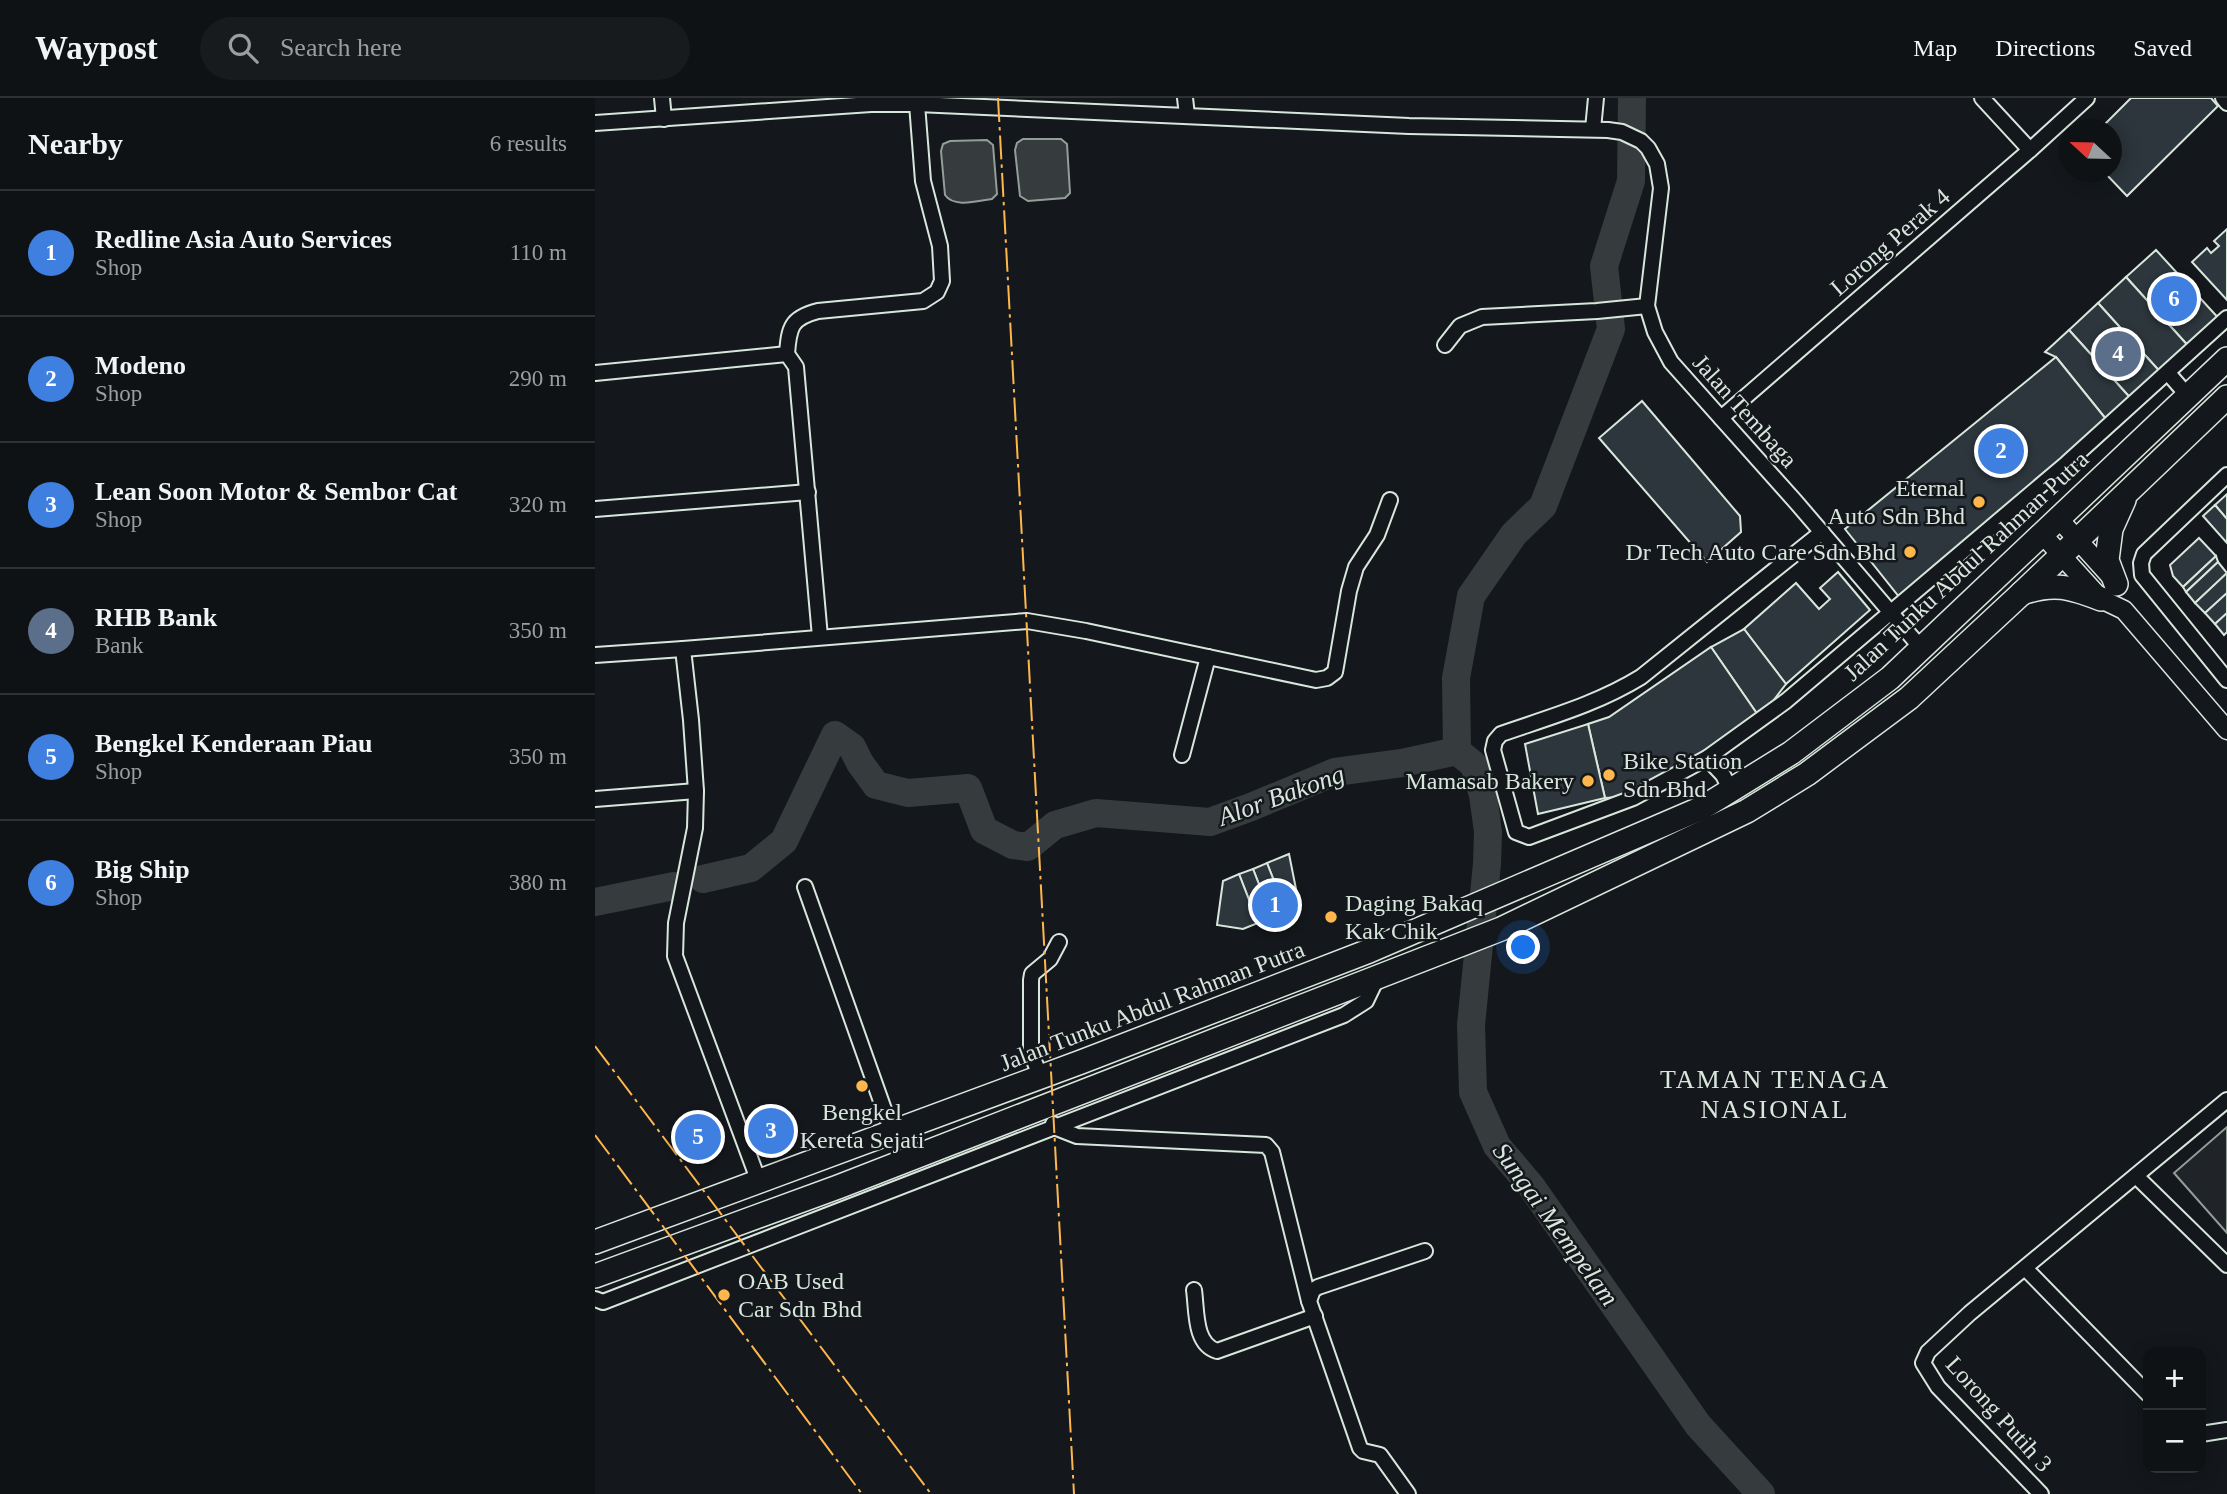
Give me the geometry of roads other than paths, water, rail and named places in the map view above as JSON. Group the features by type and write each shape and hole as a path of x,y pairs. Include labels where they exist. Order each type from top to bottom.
{"main road":[{"name":"Jalan Tunku Abdul Rahman Putra","path":"595,1242 1041,1077 1369,951 1702,808 1791,753 1889,678 2227,359"},
{"path":"595,1276 838,1187 1052,1116 1377,978 1501,929 1747,811 1807,774 1909,698 2227,397"},
{"path":"2022,593 2058,585 2108,591 2107,560 2111,529 2130,488"},
{"path":"2059,518 2057,536 2061,554"}],"street":[{"path":"662,98 664,119"},
{"path":"1185,98 1187,115"},
{"path":"1593,129 1596,98"},
{"path":"1982,98 2030,150"},
{"name":"Lorong Perak 4","path":"1721,418 2087,98"},
{"path":"2223,98 2227,103"},
{"path":"595,123 871,101 1409,127 1593,129 1622,132 1641,141 1657,164 1661,188 1647,306 1482,317 1460,326 1445,345"},
{"path":"820,638 796,367 787,354 791,327 805,314 923,301 937,292 942,281 940,246 923,181 917,104"},
{"name":"Jalan Tembaga","path":"1647,306 1655,332 1671,362 1922,649"},
{"path":"1822,532 1641,677 1615,693 1587,705 1501,734 1495,741 1493,750 1516,832 1529,837 1633,798 1707,758 1786,702 2067,463 2227,318"},
{"path":"595,373 787,354"},
{"path":"2168,373 2188,396"},
{"path":"2227,475 2144,554 2140,563 2142,575 2227,680"},
{"path":"595,509 808,492"},
{"path":"595,655 1027,621 1316,680 1327,678 1335,672 1349,591 1356,567 1377,535 1390,500"},
{"path":"2059,518 2078,538 2108,591 2224,722"},
{"path":"2042,534 2061,554 2108,591"},
{"path":"683,649 696,791 695,828 676,923 675,956 759,1181"},
{"path":"1182,755 1208,657"},
{"path":"1707,758 1723,775 1731,791"},
{"path":"595,799 696,791"},
{"path":"805,887 892,1132"},
{"path":"1041,1077 1031,1054 1031,980 1032,974 1050,959 1059,942"},
{"path":"2143,1389 2025,1268 2227,1100"},
{"path":"595,1299 603,1302 1052,1116 1077,1136 1266,1145 1272,1152 1309,1301 1360,1448 1380,1455 1408,1494"},
{"path":"2136,1176 2227,1265"},
{"path":"1309,1301 1313,1290 1318,1287 1425,1251"},
{"name":"Lorong Putih 3","path":"2025,1268 1928,1352 1923,1363 1938,1387 2041,1494"},
{"path":"1194,1290 1201,1340 1208,1348 1217,1351 1315,1316"},
{"path":"2206,1433 2227,1430"}],"waterway":[{"path":"1457,751 1456,678 1471,596 1514,534 1543,506 1611,329 1604,266 1631,181 1632,98"},
{"name":"Alor Bakong","path":"703,879 751,868 784,841 835,735 852,747 876,785 908,793 968,788 984,830 1013,845 1028,847 1055,825 1096,813 1210,822 1335,772 1402,763 1457,751"},
{"name":"Sungai Mempelam","path":"1457,751 1474,765 1483,795 1488,832 1471,1025 1473,1092 1497,1146 1531,1186 1698,1425 1761,1494"},
{"name":"Alor Bakong","path":"595,902 674,886"}],"place":[{"name":"Big Ship","path":"2174,299"},
{"name":"RHB Bank","path":"2118,354"},
{"name":"Modeno","path":"2001,451"},
{"name":"Eternal Auto Sdn Bhd","path":"1979,502"},
{"name":"Dr Tech Auto Care Sdn Bhd","path":"1910,552"},
{"name":"Bike Station Sdn Bhd","path":"1609,775"},
{"name":"Mamasab Bakery","path":"1588,781"},
{"name":"Redline Asia Auto Services","path":"1275,905"},
{"name":"Daging Bakaq Kak Chik","path":"1331,917"},
{"name":"Bengkel Kereta Sejati","path":"862,1086"},
{"name":"Lean Soon Motor & Sembor Cat","path":"771,1131"},
{"name":"Bengkel Kenderaan Piau","path":"698,1137"},
{"name":"OAB Used Car Sdn Bhd","path":"724,1295"}],"district":[{"name":"TAMAN TENAGA NASIONAL","path":"1775,1094"}]}
